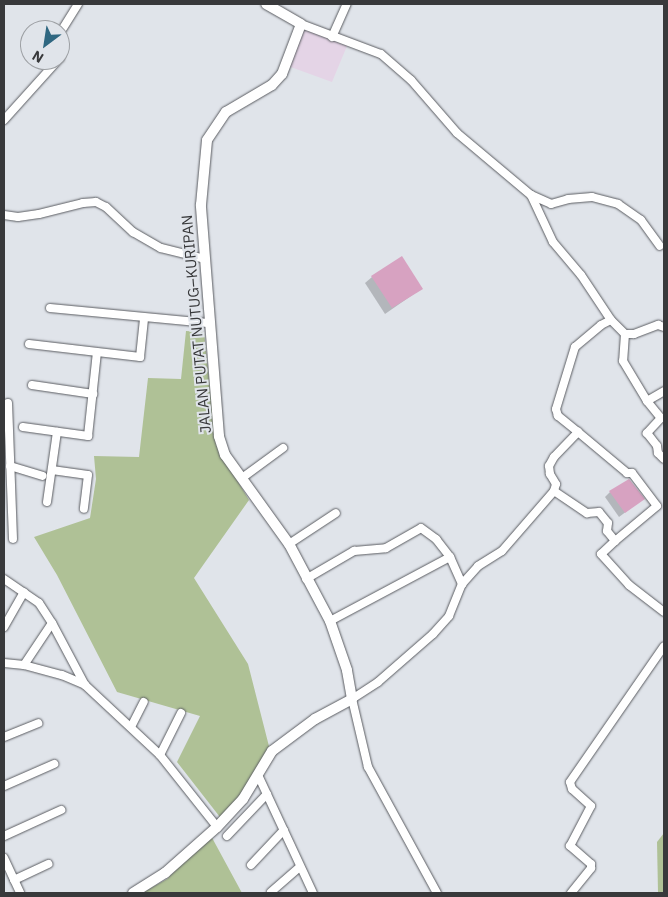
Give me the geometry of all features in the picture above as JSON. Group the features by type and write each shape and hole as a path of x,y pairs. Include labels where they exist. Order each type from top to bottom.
{"street":[{"path":"68,20 78,4"},
{"path":"266,4 301,24 381,54 411,80 457,133 531,195 551,204 568,199 592,197 618,204 641,220 660,246"},
{"path":"332,37 346,4"},
{"name":"JALAN PUTAT NUTUG–KURIPAN","path":"301,24 282,74 272,85 226,112 208,140 201,204 205,259 219,436 226,455 289,544 330,621 347,670 352,699"},
{"path":"4,120 49,70"},
{"path":"531,195 553,242 581,276 611,320 625,334 634,334 658,325 664,327"},
{"path":"4,215 18,217 96,202 106,207 133,232 161,248 205,259"},
{"path":"50,308 210,323"},
{"path":"29,344 140,357 144,318"},
{"path":"611,320 600,325 575,347 556,409 558,416 627,473 632,473 661,505 601,554 629,584 664,612"},
{"path":"625,334 623,361 647,401 661,418 647,433 657,446 658,453 664,459"},
{"path":"23,427 88,436 97,352"},
{"path":"32,385 93,394"},
{"path":"647,401 664,391"},
{"path":"8,403 10,466 8,490 13,539"},
{"path":"48,502 57,432"},
{"path":"133,893 165,873 218,827 243,799 272,751 281,743 378,682 433,634 448,616 462,584 478,566 502,551 554,491 556,484 550,474 549,466 554,457 578,432"},
{"path":"242,478 283,448"},
{"path":"10,466 42,476"},
{"path":"52,470 88,475 84,509"},
{"path":"554,491 587,512 598,512 608,523 607,530 615,541"},
{"path":"289,544 336,513"},
{"path":"306,579 354,551 386,548 421,528 436,539 450,557 462,584"},
{"path":"330,621 450,557"},
{"path":"4,579 39,603 52,622 85,685"},
{"path":"4,627 24,592"},
{"path":"24,665 52,622"},
{"path":"571,893 591,868 591,864 570,846 591,806 572,789 570,782 664,646"},
{"path":"4,663 24,665 62,675 85,685 160,755 218,827"},
{"path":"352,699 368,766 437,893"},
{"path":"131,727 144,702"},
{"path":"160,755 181,713"},
{"path":"4,737 38,723"},
{"path":"4,786 54,764"},
{"path":"258,775 313,893"},
{"path":"227,836 267,794"},
{"path":"4,836 61,810"},
{"path":"251,865 284,830"},
{"path":"4,858 20,893"},
{"path":"14,880 48,864"},
{"path":"271,892 300,867"}],"shaded area":[{"path":"302,28 347,46 332,82 288,66"}],"green space":[{"path":"186,331 204,332 216,445 249,500 194,578 248,664 272,758 223,821 177,762 200,716 117,692 57,575 34,537 90,518 96,479 94,456 139,457 148,378 181,379"},
{"path":"664,833 664,893 660,893 658,892 657,842"},
{"path":"210,834 242,893 142,893 167,879"}],"building":[{"path":"402,256 423,289 392,308 371,276"},
{"path":"629,479 645,499 625,513 609,491"}]}
